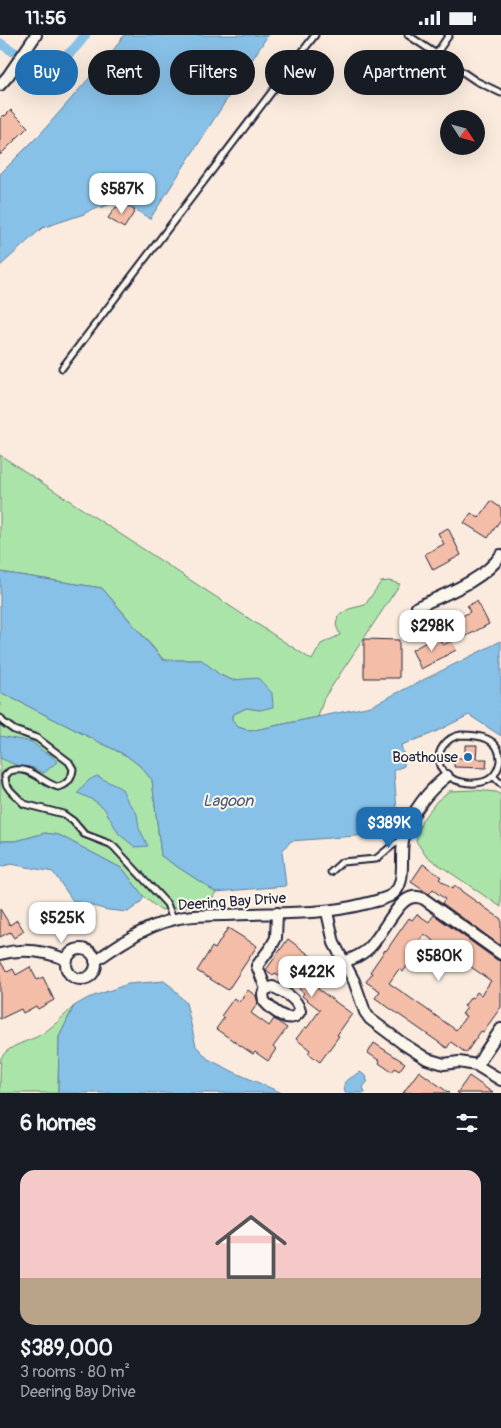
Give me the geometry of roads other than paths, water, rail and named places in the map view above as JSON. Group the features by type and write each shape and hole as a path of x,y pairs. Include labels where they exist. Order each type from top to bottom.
{"street":[{"path":"0,85 32,41"},
{"path":"417,607 480,576 494,565 501,555"},
{"path":"403,840 421,804 434,787 447,776"},
{"name":"Deering Bay Drive","path":"67,960 67,967 72,976 82,979 94,970 95,961 127,939 174,920 192,916 327,912 384,899 397,891 402,879 401,854 403,840"},
{"path":"344,962 371,946 402,903 407,899 417,897 429,903 501,954"},
{"path":"327,912 331,934 354,981 365,1013 375,1024 427,1059 444,1064 470,1063 478,1065 501,1080"},
{"path":"266,989 257,967 276,938 277,913"},
{"path":"0,954 32,951 67,960 74,951 83,949 91,953 95,961"},
{"path":"478,1065 501,1029"}],"lane":[{"path":"62,368 315,35"},
{"path":"408,35 430,50"},
{"path":"439,50 449,35"},
{"path":"464,73 501,93"},
{"path":"0,718 14,730 37,738 69,762 73,769 70,779 66,784 58,787 33,773 20,770 10,771 5,776 5,780 14,795 24,804 50,809 63,814 73,821 84,834 110,844 124,856 167,904 174,920"},
{"path":"455,735 487,738 498,747 500,759 499,766 493,776 478,782 460,781 447,776 440,764 439,755 442,748 455,735"},
{"path":"493,776 501,784"},
{"path":"330,872 342,863 376,859 393,845 403,840"}],"water":[{"path":"124,35 268,35 255,55 255,50 170,50 170,95 230,95 150,219 120,200 42,228 0,266 0,174 42,132 74,95 78,95 78,91 88,79 88,95 160,95 160,50 113,50"},
{"name":"Lagoon","path":"0,572 102,588 163,660 202,660 220,675 232,680 258,678 272,693 273,707 260,710 246,708 232,715 232,720 238,727 250,731 371,706 501,641 501,736 469,715 431,734 401,745 404,766 394,771 398,825 368,828 368,835 291,841 282,851 286,886 216,892 161,856 152,780 140,766 127,756 0,692"},
{"path":"0,736 32,742 51,755 57,762 44,773 34,768 16,765 0,758"},
{"path":"97,776 122,789 128,802 137,814 139,828 148,846 135,847 119,834 104,808 95,801 78,793 89,780"},
{"path":"45,833 59,835 123,869 144,897 140,903 128,912 108,910 73,901 53,872 11,864 0,867 0,841 16,841"},
{"path":"164,981 186,1003 196,1046 208,1059 282,1093 58,1093 59,1037 74,1006 88,998 128,984"},
{"path":"360,1072 367,1077 366,1080 368,1081 363,1087 365,1093 345,1093 344,1085 346,1081"}],"waterway":[{"path":"0,43 35,62 46,63 65,57 85,35"}],"place":[{"name":"Boathouse","path":"468,757"}]}
